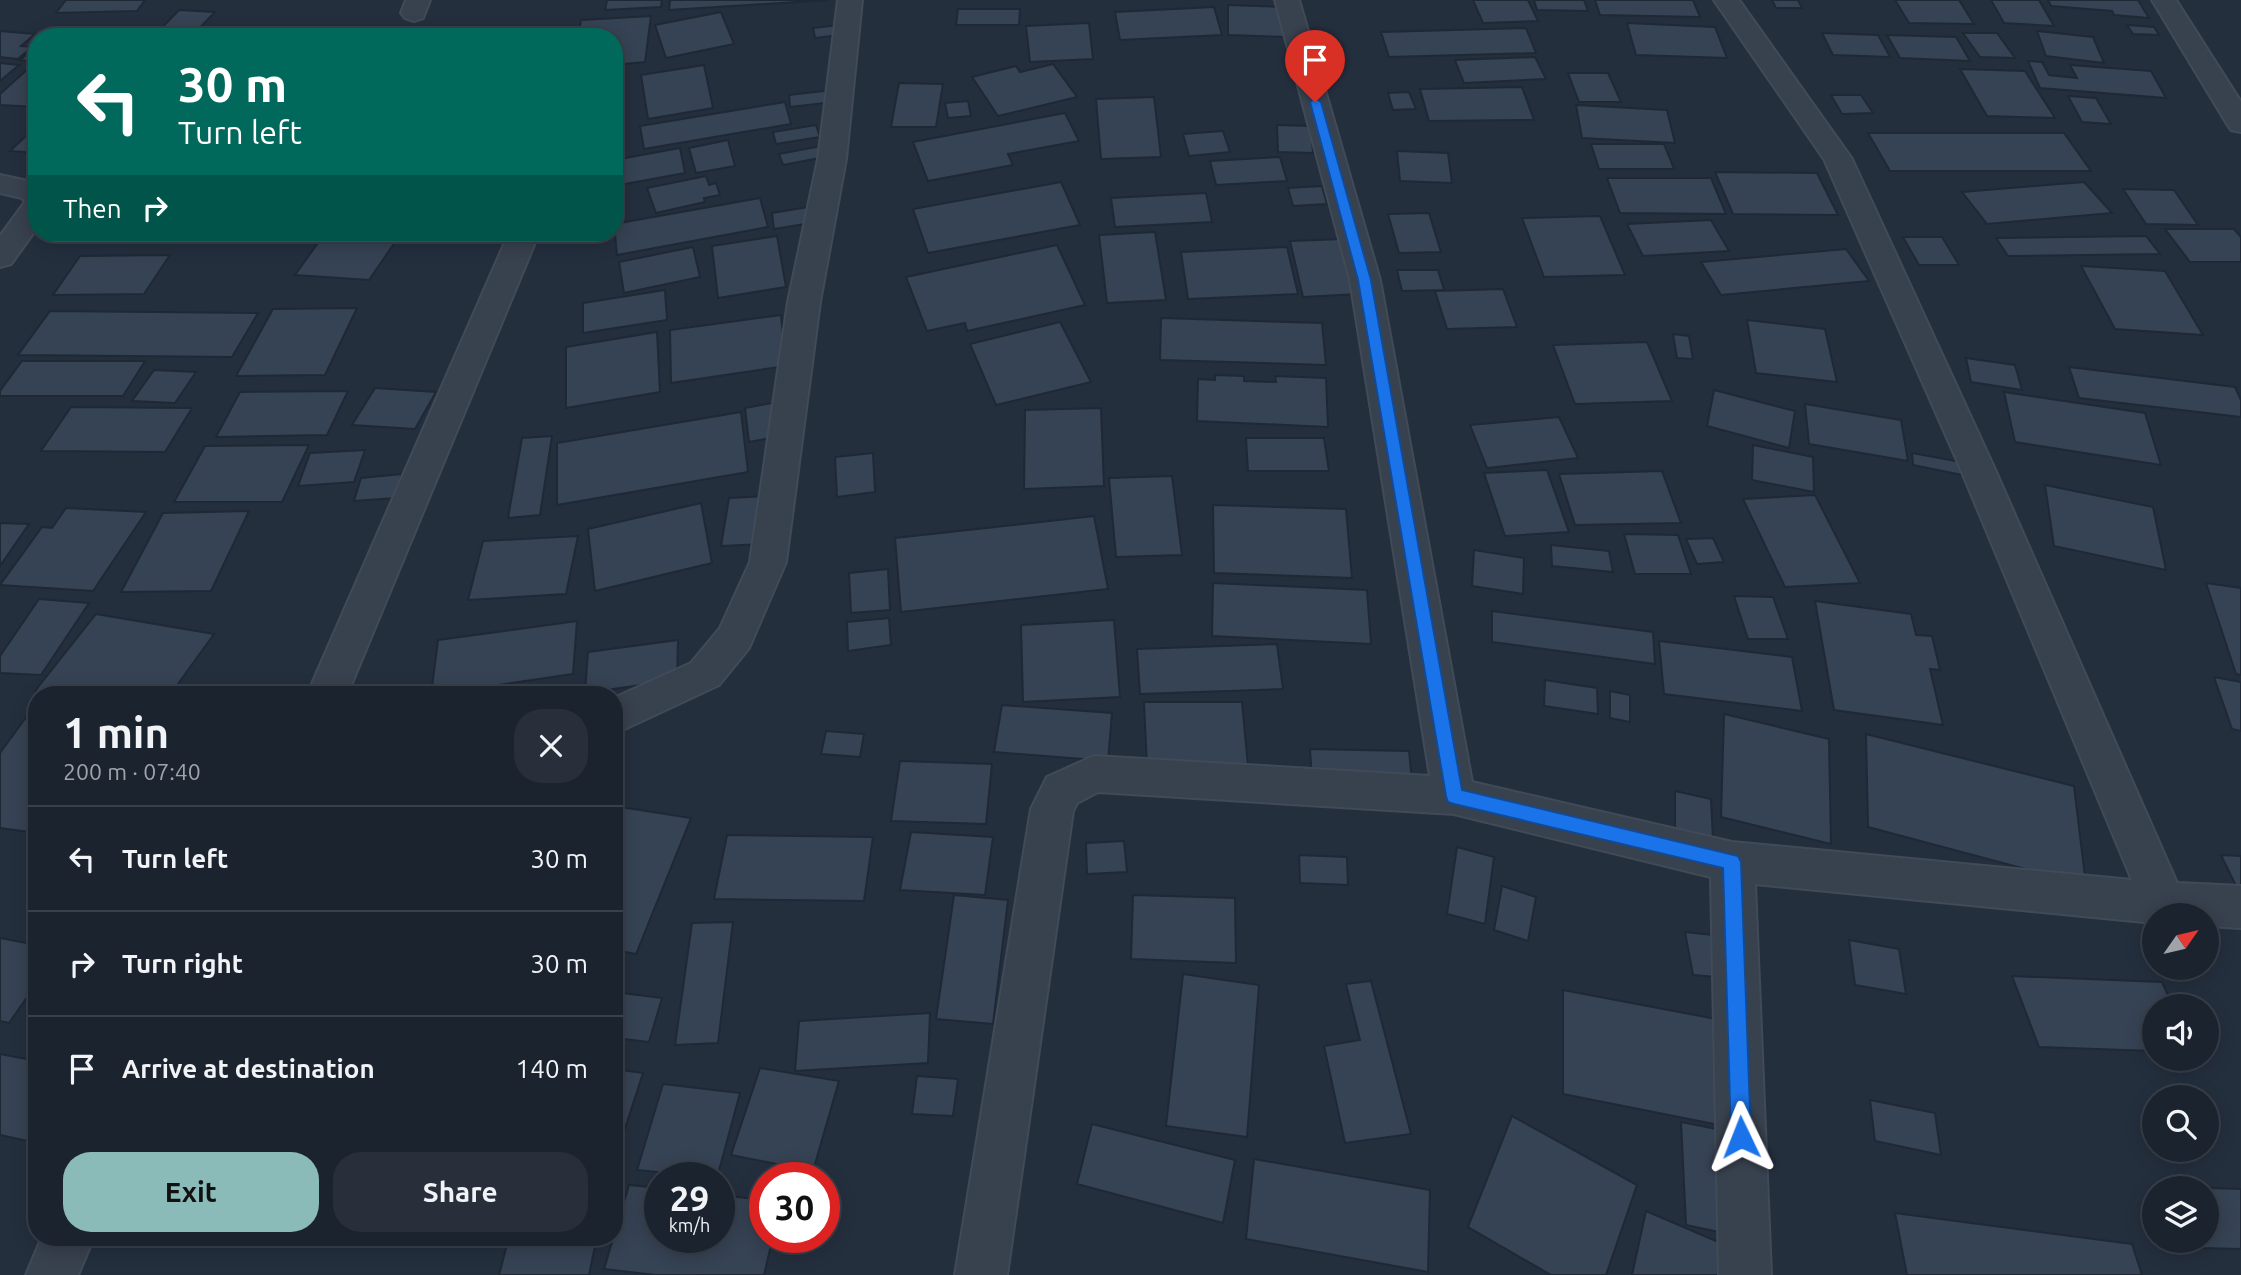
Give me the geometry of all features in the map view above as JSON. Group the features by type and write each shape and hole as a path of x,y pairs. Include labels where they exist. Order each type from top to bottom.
{"street":[{"path":"623,713 705,674 735,637 768,562 803,302 832,159 850,0"},
{"path":"1287,0 1365,280 1454,796"},
{"path":"981,1275 1052,809 1062,790 1094,774 1454,796 1732,862 2164,903 1976,465 1838,159 1726,0"},
{"path":"2164,0 2241,124"},
{"path":"0,184 28,190"},
{"path":"0,257 28,219"},
{"path":"331,686 520,242"},
{"path":"1732,862 1745,1275"},
{"path":"2219,906 2241,907"},
{"path":"52,1275 65,1246"}],"building":[{"path":"66,0 145,0 137,11 56,13"},
{"path":"607,0 662,0 661,7 605,10"},
{"path":"670,0 829,0 669,10"},
{"path":"1473,0 1528,0 1538,21 1483,23"},
{"path":"1534,0 1584,0 1588,11 1537,10"},
{"path":"1595,0 1693,0 1700,17 1600,15"},
{"path":"1772,0 1798,0 1802,8 1776,8"},
{"path":"1895,0 1959,0 1974,24 1909,23"},
{"path":"1991,0 2039,0 2054,26 2004,23"},
{"path":"2048,0 2138,0 2149,18 2114,15 2112,11 2051,6"},
{"path":"1228,5 1286,7 1288,37 1228,35"},
{"path":"1214,7 1222,35 1120,40 1115,12"},
{"path":"958,9 1020,9 1019,25 956,25"},
{"path":"179,10 215,12 200,28 162,28"},
{"path":"721,12 734,44 666,58 655,25"},
{"path":"651,16 645,62 623,64 623,28 580,28 581,20"},
{"path":"1089,23 1093,59 1030,62 1026,26"},
{"path":"1627,23 1715,27 1727,58 1636,55"},
{"path":"838,25 840,35 815,38 813,28"},
{"path":"2127,25 2154,27 2159,35 2133,34"},
{"path":"1526,28 1536,53 1389,57 1381,32"},
{"path":"0,31 28,33 28,40 21,46 28,47 28,50 18,59 0,57"},
{"path":"2037,31 2093,37 2104,63 2046,56"},
{"path":"1822,33 1878,35 1890,57 1833,55"},
{"path":"1963,33 1997,33 2015,58 1980,57"},
{"path":"1887,35 1956,37 1970,61 1900,58"},
{"path":"1535,57 1546,79 1464,83 1455,60"},
{"path":"2028,61 2042,62 2049,75 2077,78 2070,65 2151,71 2166,98 2040,88"},
{"path":"0,63 19,65 0,81"},
{"path":"1053,64 1077,97 998,116 972,77 1016,66 1020,72"},
{"path":"704,65 713,108 648,119 641,75"},
{"path":"28,69 28,107 0,105 0,94"},
{"path":"1960,69 2025,71 2055,118 1987,116"},
{"path":"1568,73 1608,73 1621,102 1579,102"},
{"path":"899,83 943,84 936,127 891,127"},
{"path":"1522,87 1534,120 1429,121 1420,89"},
{"path":"832,90 834,102 790,107 789,95"},
{"path":"1409,92 1416,109 1393,110 1388,93"},
{"path":"1831,95 1861,95 1873,113 1842,114"},
{"path":"2068,96 2096,98 2111,124 2082,122"},
{"path":"1154,97 1161,157 1101,159 1096,99"},
{"path":"968,101 971,116 948,118 945,103"},
{"path":"785,102 791,124 644,149 640,126"},
{"path":"1576,105 1667,110 1675,143 1582,138"},
{"path":"1065,113 1079,141 1008,154 1013,165 928,181 913,142"},
{"path":"816,125 820,137 776,144 773,132"},
{"path":"1277,125 1311,126 1313,153 1278,152"},
{"path":"1223,131 1230,152 1189,156 1183,134"},
{"path":"1868,133 2064,133 2091,171 1890,171"},
{"path":"28,134 28,152 10,151"},
{"path":"728,140 735,166 696,173 689,148"},
{"path":"1591,144 1664,144 1674,169 1599,169"},
{"path":"821,146 825,157 783,165 779,154"},
{"path":"680,148 685,173 623,184 623,158"},
{"path":"1397,151 1448,153 1452,183 1400,181"},
{"path":"1280,157 1287,181 1216,185 1210,161"},
{"path":"1715,172 1817,173 1838,215 1733,214"},
{"path":"706,176 709,185 716,183 720,195 704,198 705,202 656,213 647,188"},
{"path":"1607,178 1711,178 1726,214 1620,213"},
{"path":"1061,182 1080,225 928,253 913,209"},
{"path":"2084,182 2112,213 1987,224 1962,192"},
{"path":"1322,186 1327,204 1293,206 1288,188"},
{"path":"2123,189 2174,190 2198,225 2146,224"},
{"path":"1206,193 1212,222 1115,227 1111,198"},
{"path":"760,198 768,227 617,255 616,242 623,242 623,222"},
{"path":"808,207 811,223 774,229 772,213"},
{"path":"1429,213 1441,252 1399,253 1388,214"},
{"path":"1600,216 1625,275 1544,277 1522,218"},
{"path":"1711,220 1729,251 1643,256 1627,224"},
{"path":"2165,229 2234,229 2241,237 2241,262 2190,262"},
{"path":"1155,232 1166,300 1107,303 1099,235"},
{"path":"777,236 786,287 718,298 712,246"},
{"path":"2146,236 2160,254 2008,256 1996,238"},
{"path":"1903,237 1942,237 1959,265 1919,265"},
{"path":"1343,239 1358,294 1303,297 1290,241"},
{"path":"319,242 395,242 369,280 295,275"},
{"path":"1057,245 1085,305 967,331 965,323 927,331 906,277"},
{"path":"693,247 700,277 624,293 619,262"},
{"path":"1287,247 1298,294 1188,299 1181,252"},
{"path":"1846,249 1869,281 1721,295 1701,262"},
{"path":"170,255 144,294 53,295 80,256"},
{"path":"2081,266 2165,271 2203,335 2115,329"},
{"path":"1397,270 1438,270 1444,290 1402,291"},
{"path":"1503,289 1517,327 1447,329 1435,291"},
{"path":"665,290 667,320 583,333 583,303"},
{"path":"357,308 325,375 236,376 273,309"},
{"path":"50,311 258,313 232,357 18,355"},
{"path":"781,315 786,366 671,383 670,330"},
{"path":"1161,318 1322,323 1326,365 1160,360"},
{"path":"1747,320 1825,329 1837,382 1756,373"},
{"path":"1060,322 1091,382 996,405 970,344"},
{"path":"657,332 660,392 566,408 566,347"},
{"path":"1673,334 1689,336 1693,359 1677,358"},
{"path":"1647,342 1672,401 1575,404 1553,345"},
{"path":"1966,358 2015,365 2022,390 1971,382"},
{"path":"22,361 145,361 123,396 0,396 0,391"},
{"path":"2069,367 2235,387 2241,400 2241,417 2079,398"},
{"path":"154,370 196,372 175,403 132,401"},
{"path":"1215,375 1244,376 1244,381 1276,382 1275,376 1326,378 1328,427 1197,421 1198,379 1215,380"},
{"path":"375,388 436,392 415,429 352,425"},
{"path":"1714,390 1795,411 1789,448 1707,426"},
{"path":"348,391 327,435 216,437 240,392"},
{"path":"2004,392 2145,413 2161,465 2015,442"},
{"path":"777,402 781,436 749,442 745,408"},
{"path":"1805,404 1901,420 1908,461 1809,444"},
{"path":"71,407 192,408 165,452 41,451"},
{"path":"1101,408 1104,486 1024,489 1025,410"},
{"path":"741,412 748,472 557,505 557,443"},
{"path":"1559,417 1578,458 1487,468 1470,425"},
{"path":"552,436 540,515 508,518 522,438"},
{"path":"1246,438 1324,438 1329,471 1248,471"},
{"path":"309,445 282,502 174,502 205,446"},
{"path":"1753,445 1813,457 1814,492 1752,480"},
{"path":"365,450 354,482 298,486 310,453"},
{"path":"873,453 875,492 837,497 835,457"},
{"path":"1912,453 1961,462 1962,475 1913,465"},
{"path":"1547,470 1569,532 1505,536 1484,473"},
{"path":"1662,471 1681,523 1575,525 1559,474"},
{"path":"402,474 396,498 354,501 361,478"},
{"path":"1172,476 1182,555 1116,557 1109,478"},
{"path":"2045,485 2153,507 2166,570 2054,546"},
{"path":"1815,495 1860,583 1785,587 1743,499"},
{"path":"772,496 765,544 721,546 729,498"},
{"path":"701,503 712,563 595,591 588,529"},
{"path":"1213,505 1346,509 1352,578 1214,573"},
{"path":"66,508 146,512 93,591 0,585 42,527 52,528"},
{"path":"249,511 211,591 121,592 163,513"},
{"path":"1094,516 1108,589 901,612 895,538"},
{"path":"0,523 29,524 0,566"},
{"path":"1624,534 1678,535 1691,574 1635,574"},
{"path":"578,536 566,594 468,600 483,541"},
{"path":"1713,538 1724,562 1697,564 1686,539"},
{"path":"1551,545 1609,551 1613,572 1552,566"},
{"path":"1474,550 1524,558 1523,594 1472,586"},
{"path":"888,569 890,610 851,613 849,573"},
{"path":"1213,583 1367,590 1371,644 1212,636"},
{"path":"2206,583 2241,588 2241,675 2236,674"},
{"path":"1734,596 1773,597 1788,639 1748,639"},
{"path":"39,599 89,603 41,675 0,673 0,656"},
{"path":"1815,601 1911,614 1916,635 1932,636 1940,670 1930,669 1943,725 1834,710"},
{"path":"1492,611 1653,632 1655,664 1492,642"},
{"path":"96,614 214,634 176,686 39,686"},
{"path":"889,618 891,645 848,651 847,622"},
{"path":"1114,620 1120,697 1023,702 1021,625"},
{"path":"577,621 573,674 492,686 432,686 438,640"},
{"path":"678,640 677,680 623,688 586,686 588,652"},
{"path":"1659,641 1792,657 1802,711 1664,694"},
{"path":"1277,644 1283,689 1140,694 1137,649"},
{"path":"2214,677 2241,682 2241,731 2232,729"},
{"path":"1545,680 1597,688 1598,714 1544,706"},
{"path":"1610,691 1630,695 1630,722 1610,718"},
{"path":"1144,702 1242,702 1248,766 1147,767"},
{"path":"1002,705 1112,713 1108,761 994,752"},
{"path":"1724,714 1829,739 1831,844 1721,817"},
{"path":"28,716 28,832 0,828 0,753"},
{"path":"826,731 864,734 860,757 821,754"},
{"path":"1866,734 2074,786 2086,885 1868,827"},
{"path":"1310,749 1409,751 1412,781 1312,779"},
{"path":"900,761 992,764 986,824 891,821"},
{"path":"1675,791 1711,799 1713,839 1675,832"},
{"path":"623,807 691,818 636,954 623,952"},
{"path":"911,832 993,837 985,895 900,890"},
{"path":"727,835 873,837 864,901 714,899"},
{"path":"1124,841 1127,872 1087,874 1086,843"},
{"path":"1457,847 1494,857 1485,924 1447,914"},
{"path":"1299,855 1347,857 1348,885 1300,883"},
{"path":"2221,855 2241,856 2241,890 2238,890"},
{"path":"1502,886 1536,897 1528,941 1494,930"},
{"path":"954,895 1008,900 993,1024 936,1019"},
{"path":"1133,895 1235,898 1236,963 1131,959"},
{"path":"733,922 718,1043 675,1045 692,923"},
{"path":"1685,932 1722,936 1728,978 1693,975"},
{"path":"0,938 28,943 28,996 9,1023 0,1021"},
{"path":"1849,940 1899,949 1906,994 1855,985"},
{"path":"1183,974 1259,985 1247,1137 1166,1126"},
{"path":"2012,976 2162,982 2168,994 2142,994 2142,1051 2039,1047"},
{"path":"1371,981 1411,1134 1345,1143 1324,1046 1360,1040 1346,984"},
{"path":"1563,990 1716,1019 1724,1126 1563,1094"},
{"path":"623,993 662,998 649,1042 623,1039"},
{"path":"930,1013 928,1063 795,1071 799,1021"},
{"path":"0,1054 28,1059 28,1141 0,1135"},
{"path":"760,1068 839,1081 816,1162 767,1162 731,1155"},
{"path":"623,1070 643,1073 623,1134"},
{"path":"917,1076 958,1079 953,1116 912,1114"},
{"path":"663,1084 740,1093 721,1162 644,1162 644,1171 637,1170"},
{"path":"1870,1100 1935,1113 1941,1155 1875,1141"},
{"path":"1512,1116 1637,1185 1606,1275 1551,1275 1468,1227"},
{"path":"1681,1122 1732,1132 1738,1236 1686,1225"},
{"path":"1092,1124 1235,1160 1223,1223 1077,1184"},
{"path":"1254,1159 1430,1190 1428,1272 1246,1239"},
{"path":"629,1185 644,1186 644,1253 735,1253 735,1197 749,1198 749,1253 769,1253 764,1275 655,1275 604,1269 611,1246 623,1246 623,1205"},
{"path":"2219,1188 2241,1189 2241,1249 2219,1248"},
{"path":"1646,1211 1723,1244 1718,1275 1632,1275"},
{"path":"1895,1213 2132,1244 2142,1275 1907,1275"},
{"path":"507,1246 595,1246 589,1275 499,1275"}],"route":[{"path":"1315,102 1365,280 1454,796 1732,862 1741,1137"}]}
